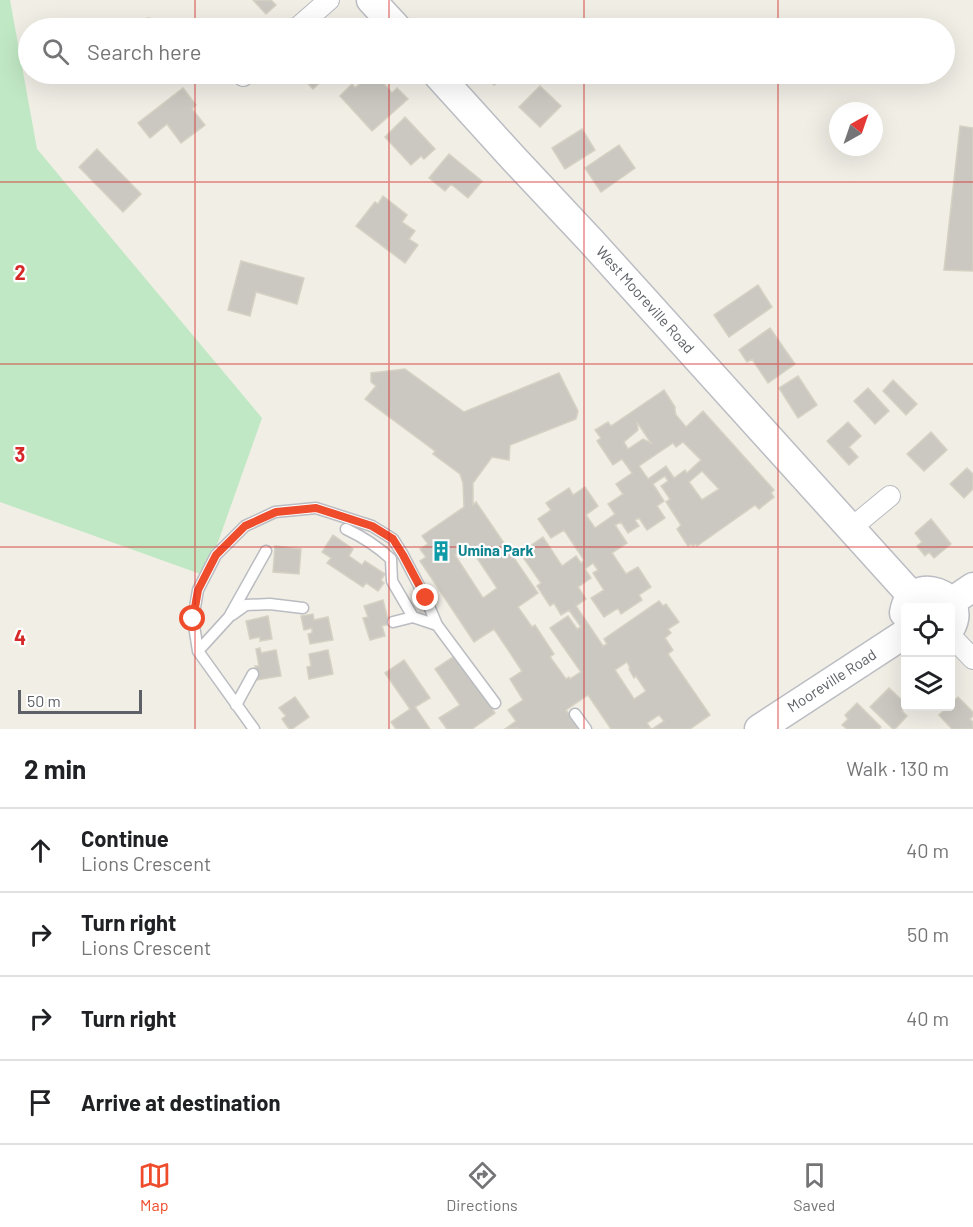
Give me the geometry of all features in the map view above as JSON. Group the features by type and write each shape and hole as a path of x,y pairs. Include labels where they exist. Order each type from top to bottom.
{"main road":[{"path":"371,0 388,18"},
{"name":"West Mooreville Road","path":"446,84 912,596"},
{"path":"906,603 912,596 928,590 937,591 958,606"},
{"name":"Mooreville Road","path":"759,729 901,636"}],"street":[{"path":"308,18 329,0"},
{"path":"850,529 890,496"},
{"path":"955,639 973,659"}],"lane":[{"path":"254,729 198,651 193,619 198,590 216,555 245,526 276,512 316,508 372,526 393,539 426,598 437,625 495,704"},
{"path":"346,529 379,548 391,559 392,581 413,617"},
{"path":"229,617 266,550"},
{"path":"198,651 229,617 246,605 270,604 303,608"},
{"path":"393,622 413,617 437,625"},
{"path":"236,705 253,674"},
{"path":"575,714 585,729"}],"green space":[{"path":"0,0 10,0 18,44 18,84 25,84 37,149 262,418 206,576 0,502"}],"building":[{"path":"253,0 271,0 276,5 266,14"},
{"path":"308,84 318,84 313,89"},
{"path":"352,84 355,88 360,84 384,84 392,93 397,88 408,99 372,131 340,96"},
{"path":"540,86 561,106 540,127 519,107"},
{"path":"183,88 196,105 192,109 205,125 181,143 167,124 150,138 138,123"},
{"path":"405,117 435,149 424,159 421,156 411,165 385,137"},
{"path":"960,126 973,128 973,271 944,270"},
{"path":"582,129 595,150 565,169 552,148"},
{"path":"619,145 635,168 601,192 585,168"},
{"path":"97,149 141,194 123,212 79,167"},
{"path":"449,154 482,181 468,198 451,184 445,191 429,178"},
{"path":"383,196 407,215 402,222 415,231 409,239 418,245 405,263 356,226 375,202 378,204"},
{"path":"241,261 304,278 297,304 256,292 250,316 228,310"},
{"path":"758,285 772,307 729,337 714,315"},
{"path":"770,328 795,364 768,383 752,359 747,362 739,350"},
{"name":"Umina Park","path":"405,369 464,412 559,373 578,411 576,419 510,445 509,460 492,457 473,483 473,505 476,502 538,593 518,607 532,627 535,625 554,654 550,657 566,679 581,672 550,628 568,616 577,629 581,627 569,610 561,615 554,603 550,606 537,586 541,583 520,553 543,537 562,566 576,556 581,563 584,560 564,530 551,538 538,519 551,510 546,503 569,488 573,495 585,487 598,506 586,515 595,528 615,514 608,504 623,494 616,484 632,473 622,459 613,465 597,441 601,438 595,430 608,422 611,426 664,390 675,407 676,415 686,427 703,411 774,490 771,493 774,497 759,509 755,505 697,546 692,544 688,546 677,529 681,525 666,502 670,499 661,486 668,481 665,476 653,484 664,501 657,506 665,518 647,530 639,518 635,520 639,526 628,533 621,522 615,525 627,543 612,553 626,574 638,567 651,587 639,595 642,600 621,614 618,608 604,617 591,598 604,590 593,573 598,570 593,563 585,569 591,578 578,587 586,599 576,606 603,646 607,644 604,639 659,601 663,606 666,604 679,622 668,629 671,633 665,638 673,650 668,654 710,715 690,729 652,729 664,721 659,715 647,723 651,729 611,729 588,695 566,710 580,729 505,729 516,721 508,710 523,700 510,679 522,671 494,629 474,642 420,561 426,557 420,549 428,544 422,536 464,507 463,483 460,474 433,454 435,451 365,399 376,386 371,382 371,373","holes":["637,422 651,443 643,439 628,449 624,442 638,430","683,442 701,460 687,473 685,470 674,478 666,466 648,479 639,466 673,443 676,447","702,471 719,489 702,500 689,482","469,546 497,588 483,598 455,555","627,662 634,678 636,676 646,691 634,699 615,670"]},
{"path":"798,376 817,405 798,418 779,388"},
{"path":"893,380 917,404 906,415 883,391"},
{"path":"868,388 889,411 875,424 854,401"},
{"path":"848,422 861,436 849,447 858,457 849,465 827,441"},
{"path":"931,432 947,450 924,471 907,454"},
{"path":"967,468 973,474 973,489 964,498 950,484"},
{"path":"931,519 951,544 934,558 929,552 925,556 917,546 922,542 915,533"},
{"path":"333,535 353,549 349,556 362,565 365,561 385,574 381,580 384,583 378,591 366,583 363,587 327,563 331,558 322,552"},
{"path":"275,546 301,549 299,574 273,572"},
{"path":"383,600 389,624 382,626 385,636 370,640 363,618 368,617 364,606"},
{"path":"313,614 314,620 328,617 333,640 310,644 308,634 312,633 312,628 304,630 301,616"},
{"path":"268,616 272,639 260,641 260,637 250,639 246,621"},
{"path":"260,648 261,653 276,650 281,676 257,680 255,666 259,666 256,649"},
{"path":"328,650 333,674 309,679 307,667 311,666 309,654"},
{"path":"456,655 495,713 472,729 447,729 439,718 460,705 435,669"},
{"path":"404,660 430,698 415,707 430,729 396,729 391,722 410,709 385,673"},
{"path":"889,688 901,699 901,711 907,716 893,729 870,707"},
{"path":"295,697 309,717 289,729 282,719 286,716 279,708"},
{"path":"958,697 973,712 970,719 973,722 973,729 952,729 939,715 943,711 955,711 955,700"},
{"path":"857,703 881,727 879,729 847,729 842,725 848,719 845,715"}],"place":[{"name":"Umina Park","path":"441,551"}],"route":[{"path":"193,619 198,590 216,555 245,526 276,512 316,508 372,526 393,539 426,598"}]}
